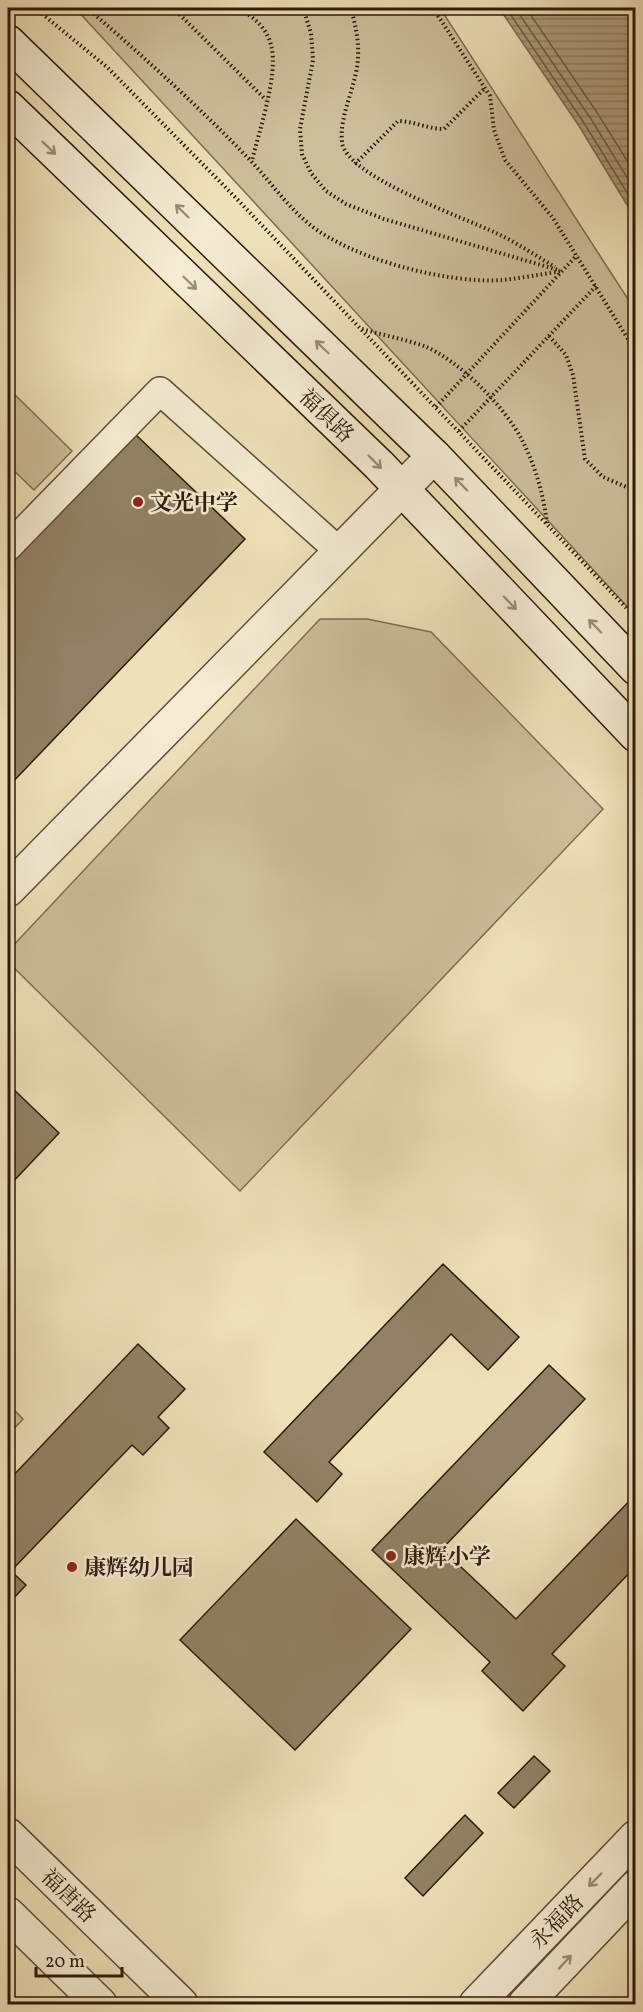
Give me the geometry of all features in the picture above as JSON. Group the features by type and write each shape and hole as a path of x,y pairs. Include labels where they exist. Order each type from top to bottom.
{"main road":[{"name":"福俱路","path":"8,42 434,456 636,668"},
{"name":"福俱路","path":"8,107 401,489 636,735"},
{"path":"8,890 434,456"},
{"name":"福唐路","path":"8,1835 181,2004"},
{"name":"永福路","path":"476,2004 636,1838"},
{"name":"永福路","path":"525,2004 636,1887"},
{"path":"8,1914 100,2004"}],"street":[{"path":"8,547 160,391 340,552"}],"path":[{"path":"35,8 108,68 436,407 636,618"},
{"path":"88,8 122,14 174,8 266,100"},
{"path":"88,8 252,162 291,209 311,226 343,246 392,264 441,275 501,280 562,271"},
{"path":"237,8 261,26 271,45 272,65 252,162"},
{"path":"303,8 311,33 313,60 300,129 302,154 311,173 326,191 346,204 384,219 562,271"},
{"path":"351,8 356,28 358,58 344,118 342,143 346,154 355,164 402,191 499,234 562,271"},
{"path":"433,8 490,96 494,130 505,160 553,218 636,351"},
{"path":"355,164 398,121 408,121 427,129 444,129 485,88"},
{"path":"436,407 577,255"},
{"path":"459,431 596,286"},
{"path":"361,329 425,346 452,362 490,399 522,440 545,507 547,524"},
{"path":"549,336 566,356 573,375 585,459 603,477 636,491"}],"shaded area":[{"path":"75,8 440,8 635,310 635,615"},
{"path":"8,388 72,451 34,490 8,465"},
{"path":"320,619 367,619 431,632 603,809 240,1191 8,962 8,951"},
{"path":"8,1404 23,1419 8,1435"}],"water":[{"path":"499,8 635,8 635,218 579,126"}],"building":[{"path":"135,434 245,539 8,787 8,567"},
{"path":"8,1084 59,1133 8,1187"},
{"path":"443,1264 519,1337 488,1370 451,1334 329,1462 342,1474 317,1502 264,1452"},
{"path":"138,1344 185,1389 158,1417 169,1428 143,1455 132,1445 11,1571 26,1585 8,1604 8,1481"},
{"path":"549,1365 585,1399 442,1549 516,1619 636,1494 636,1566 552,1654 565,1666 523,1711 482,1671 490,1662 372,1550"},
{"path":"296,1519 411,1629 295,1750 180,1640"},
{"path":"534,1756 550,1771 514,1808 498,1793"},
{"path":"465,1815 483,1833 423,1896 405,1878"}],"place":[{"name":"文光中学","path":"138,502"},
{"name":"康辉小学","path":"391,1556"},
{"name":"康辉幼儿园","path":"72,1567"}]}
